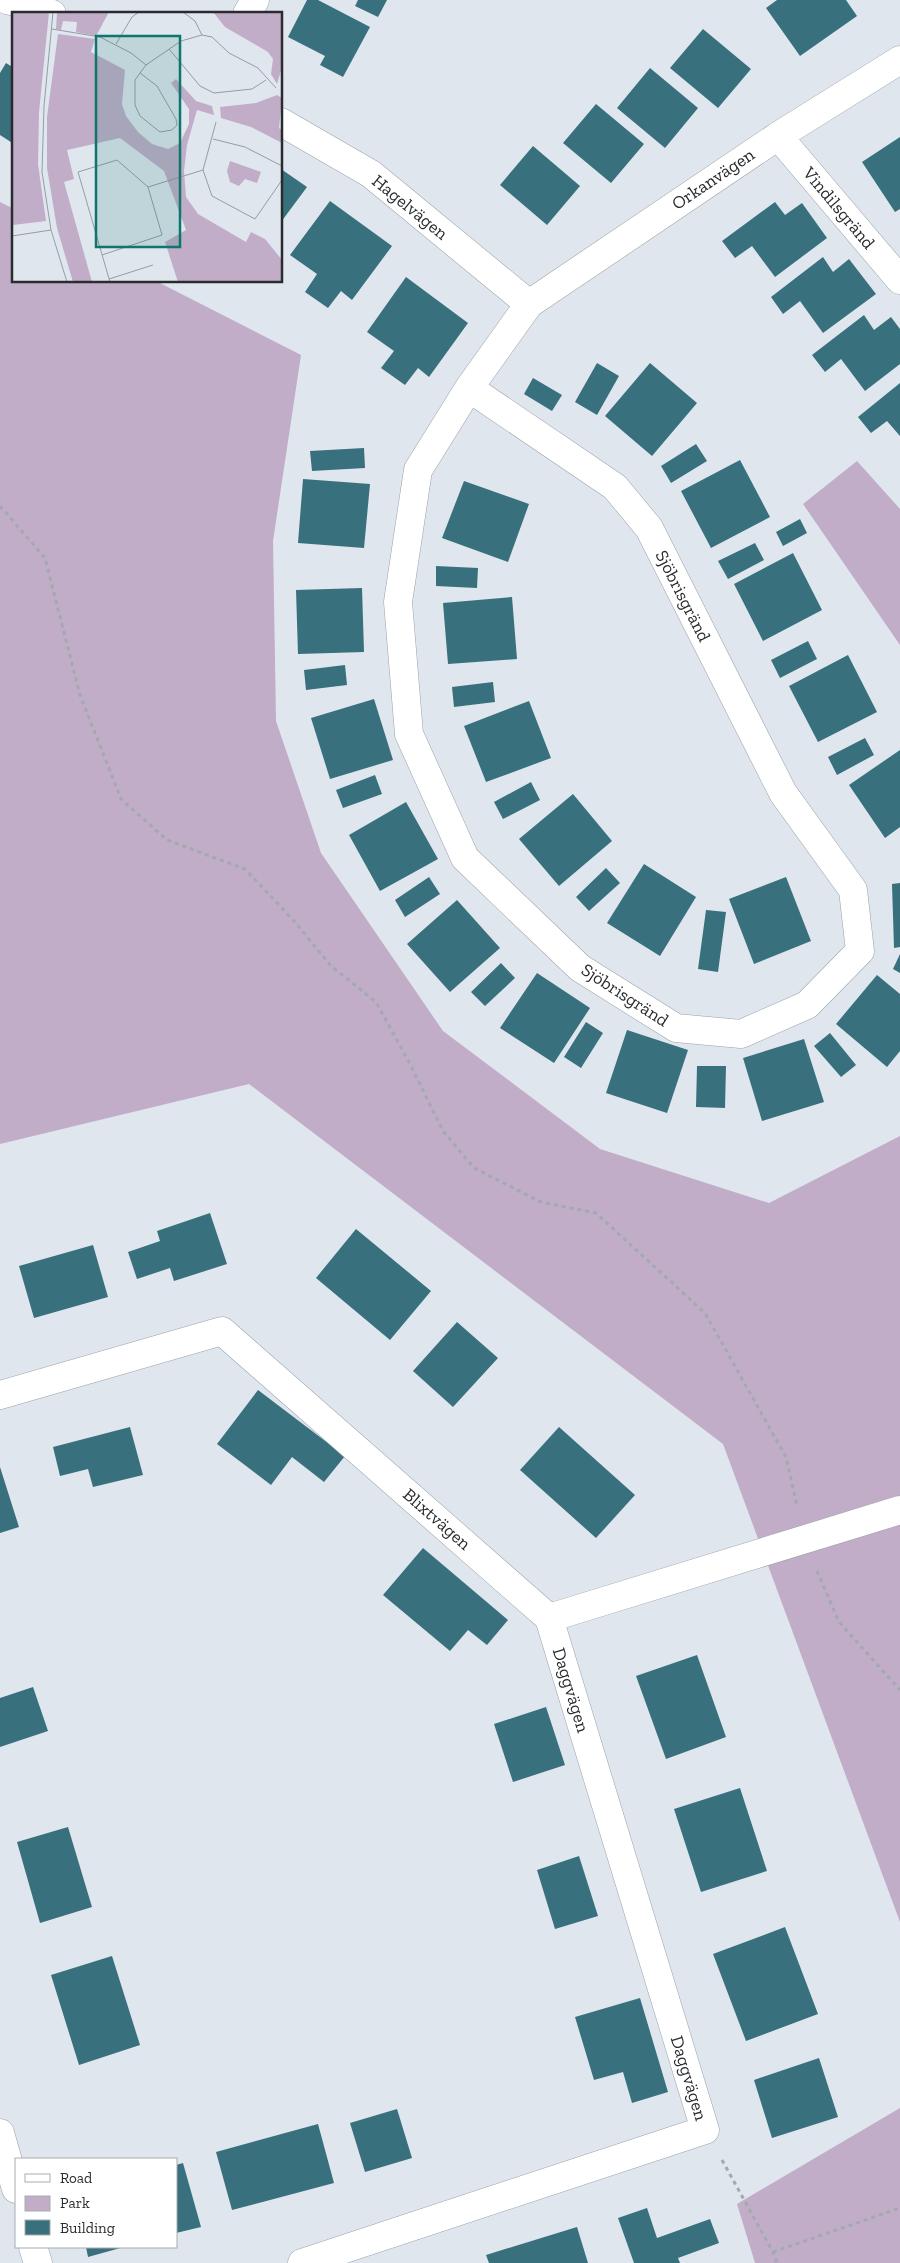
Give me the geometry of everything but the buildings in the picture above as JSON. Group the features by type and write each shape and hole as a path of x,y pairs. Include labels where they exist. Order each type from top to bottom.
{"street":[{"path":"7,0 34,6 48,12"},
{"path":"248,12 255,0"},
{"name":"Orkanvägen","path":"529,304 778,136 900,60"},
{"name":"Hagelvägen","path":"282,123 371,174 529,304"},
{"name":"Vindilsgränd","path":"778,136 900,280"},
{"name":"Sjöbrisgränd","path":"469,388 615,487 649,528 783,793 853,890 860,951 807,1005 741,1034 676,1028 580,968 466,858 409,734 398,602 418,470 469,388 529,304"},
{"name":"Blixtvägen","path":"0,1395 222,1331 549,1618"},
{"path":"549,1618 900,1510"},
{"name":"Daggvägen","path":"302,2263 705,2130 549,1618"},
{"path":"0,2133 15,2185"},
{"path":"33,2248 38,2263"}],"path":[{"path":"0,506 45,558 80,695 121,799 167,840 245,869 295,922 331,966 376,1002 410,1064 443,1131 474,1168 541,1202 596,1213 705,1313 786,1457 804,1540 839,1622 900,1690"},
{"path":"705,2130 773,2252 777,2263"},
{"path":"773,2252 900,2208"}],"green space":[{"path":"0,202 12,208 12,282 158,282 301,355 273,541 276,721 321,853 443,1031 600,1149 769,1203 900,1136 900,1922 723,1444 249,1084 0,1144"},
{"path":"857,461 900,509 900,645 803,504"},
{"path":"900,2108 900,2263 755,2263 737,2204"}]}
